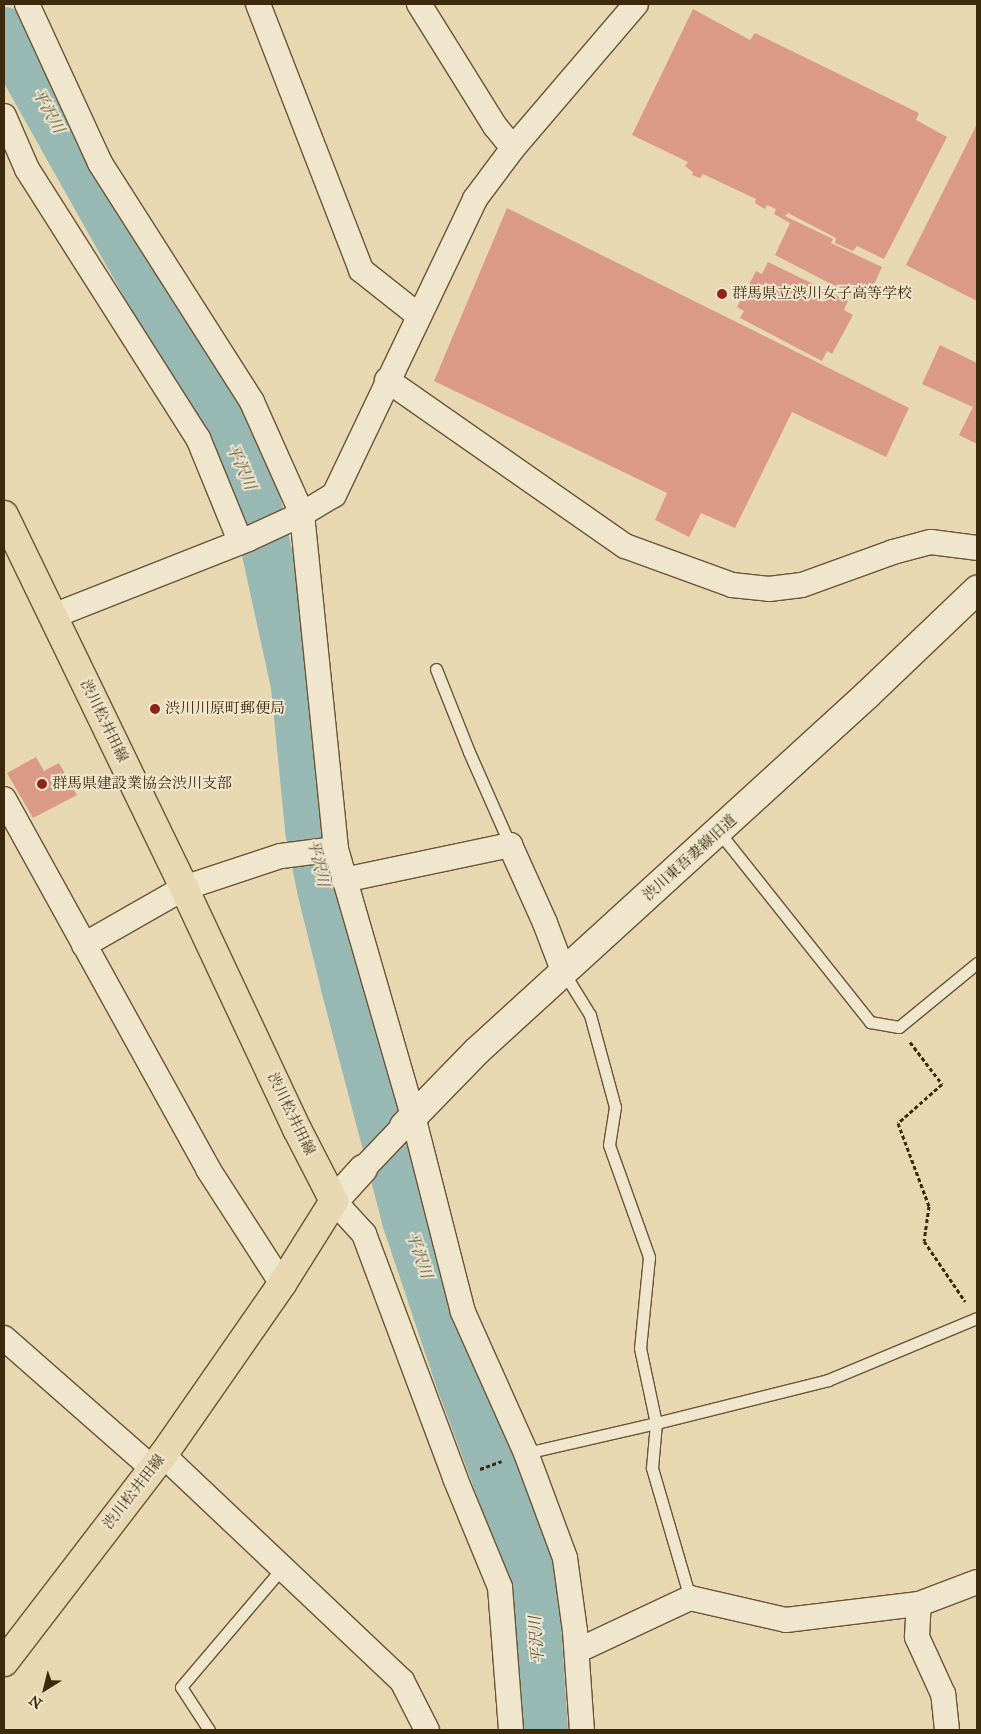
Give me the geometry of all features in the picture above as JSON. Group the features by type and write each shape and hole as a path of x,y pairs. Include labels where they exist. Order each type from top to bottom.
{"main road":[{"name":"渋川松井田線","path":"4,515 184,888 297,1129 334,1201 282,1284 158,1462 4,1662"}],"street":[{"path":"27,4 100,163 252,402 295,517 332,850 344,880 408,1121 464,1312 526,1453 565,1558 577,1651 582,1730"},
{"path":"258,4 361,270 419,316"},
{"path":"419,4 494,126 513,148"},
{"path":"53,616 244,540 295,517 334,495 476,199 513,148 636,4"},
{"path":"4,116 27,168 198,438 244,540"},
{"path":"388,380 625,546 732,585 769,589 802,585 893,552 931,542 977,548"},
{"name":"渋川東吾妻線旧道","path":"408,1121 477,1051 719,832 977,590"},
{"path":"4,799 208,1169 282,1284"},
{"path":"344,880 510,845 545,923 564,973"},
{"path":"84,945 184,888 282,856 332,850"},
{"path":"408,1121 334,1201 364,1234 455,1478 500,1587 511,1730"},
{"path":"4,1338 158,1462 283,1567 402,1681 427,1730"},
{"path":"577,1651 690,1598 786,1620 919,1604 977,1582"},
{"path":"919,1604 917,1637 943,1694 947,1730"}],"lane":[{"path":"436,669 469,752 510,845"},
{"path":"719,832 870,1022 899,1027 977,963"},
{"path":"564,973 590,1015 615,1107 609,1145 649,1257 640,1348 656,1423 652,1468 690,1598"},
{"path":"526,1453 828,1380 977,1319"},
{"path":"209,1730 181,1687 283,1567"}],"path":[{"path":"899,1027 942,1084 898,1123 930,1206 924,1241 977,1319"},
{"path":"455,1478 526,1453"}],"building":[{"path":"693,9 750,40 755,33 919,113 916,120 947,137 884,259 857,246 853,251 835,243 836,238 788,213 785,216 833,239 831,243 882,267 866,302 775,255 790,223 774,214 776,209 767,205 765,209 755,203 756,199 703,174 700,178 692,175 693,172 685,166 688,162 632,135"},
{"path":"977,124 977,301 906,265"},
{"path":"507,208 909,408 886,457 792,412 735,528 701,513 689,537 655,520 667,493 434,381"},
{"path":"768,262 848,301 844,310 853,315 832,354 827,351 822,361 740,318 744,311 737,307 756,271 762,274"},
{"path":"940,345 977,363 977,444 959,435 973,407 922,384"},
{"name":"群馬県建設業協会渋川支部","path":"36,757 44,771 59,763 77,795 33,818 7,773"}],"waterway":[{"name":"平沢川","path":"4,32 203,387 252,484 296,686 310,830 346,987 407,1220 461,1381 533,1576 543,1730"}],"place":[{"name":"群馬県立渋川女子高等学校","path":"722,294"},
{"name":"渋川川原町郵便局","path":"155,709"},
{"name":"群馬県建設業協会渋川支部","path":"42,784"}]}
